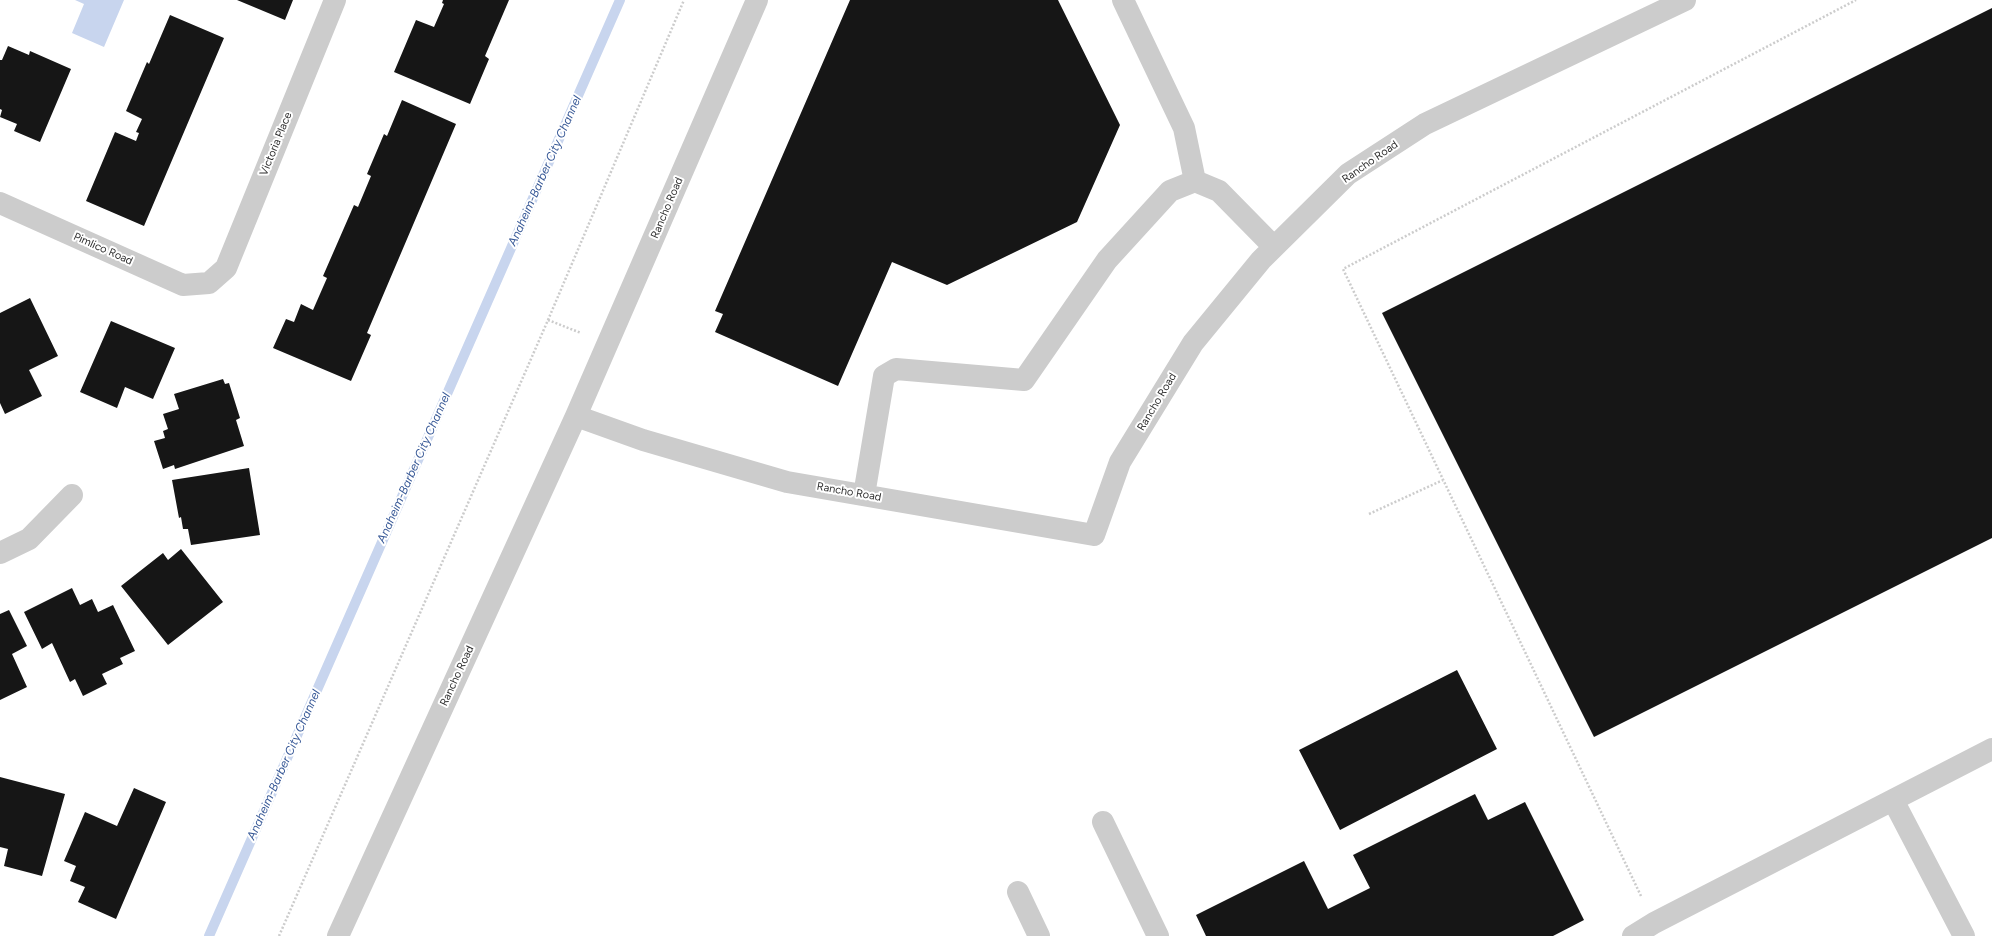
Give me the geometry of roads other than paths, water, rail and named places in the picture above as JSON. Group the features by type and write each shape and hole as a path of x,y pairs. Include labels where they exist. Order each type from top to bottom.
{"street":[{"name":"Victoria Place","path":"209,283 226,268 335,0"},
{"name":"Rancho Road","path":"338,936 576,416 757,0"},
{"path":"1123,0 1184,128 1195,181"},
{"name":"Rancho Road","path":"576,416 643,440 748,472 787,482 1094,535 1120,462 1193,343 1261,260 1348,174 1425,124 1685,0"},
{"path":"864,495 884,376 896,368 1024,380 1107,260 1170,191 1195,181 1219,191 1274,247"},
{"name":"Pimlico Road","path":"0,203 183,285 209,283"},
{"path":"0,553 29,539 72,495"},
{"path":"1633,936 1654,922 1992,749"},
{"path":"1893,800 1964,936"},
{"path":"1103,822 1158,936"},
{"path":"1018,892 1039,936"}],"water":[{"path":"75,0 124,0 104,47 72,33 84,4"}],"waterway":[{"name":"Anaheim-Barber City Channel","path":"209,936 620,0"}]}
